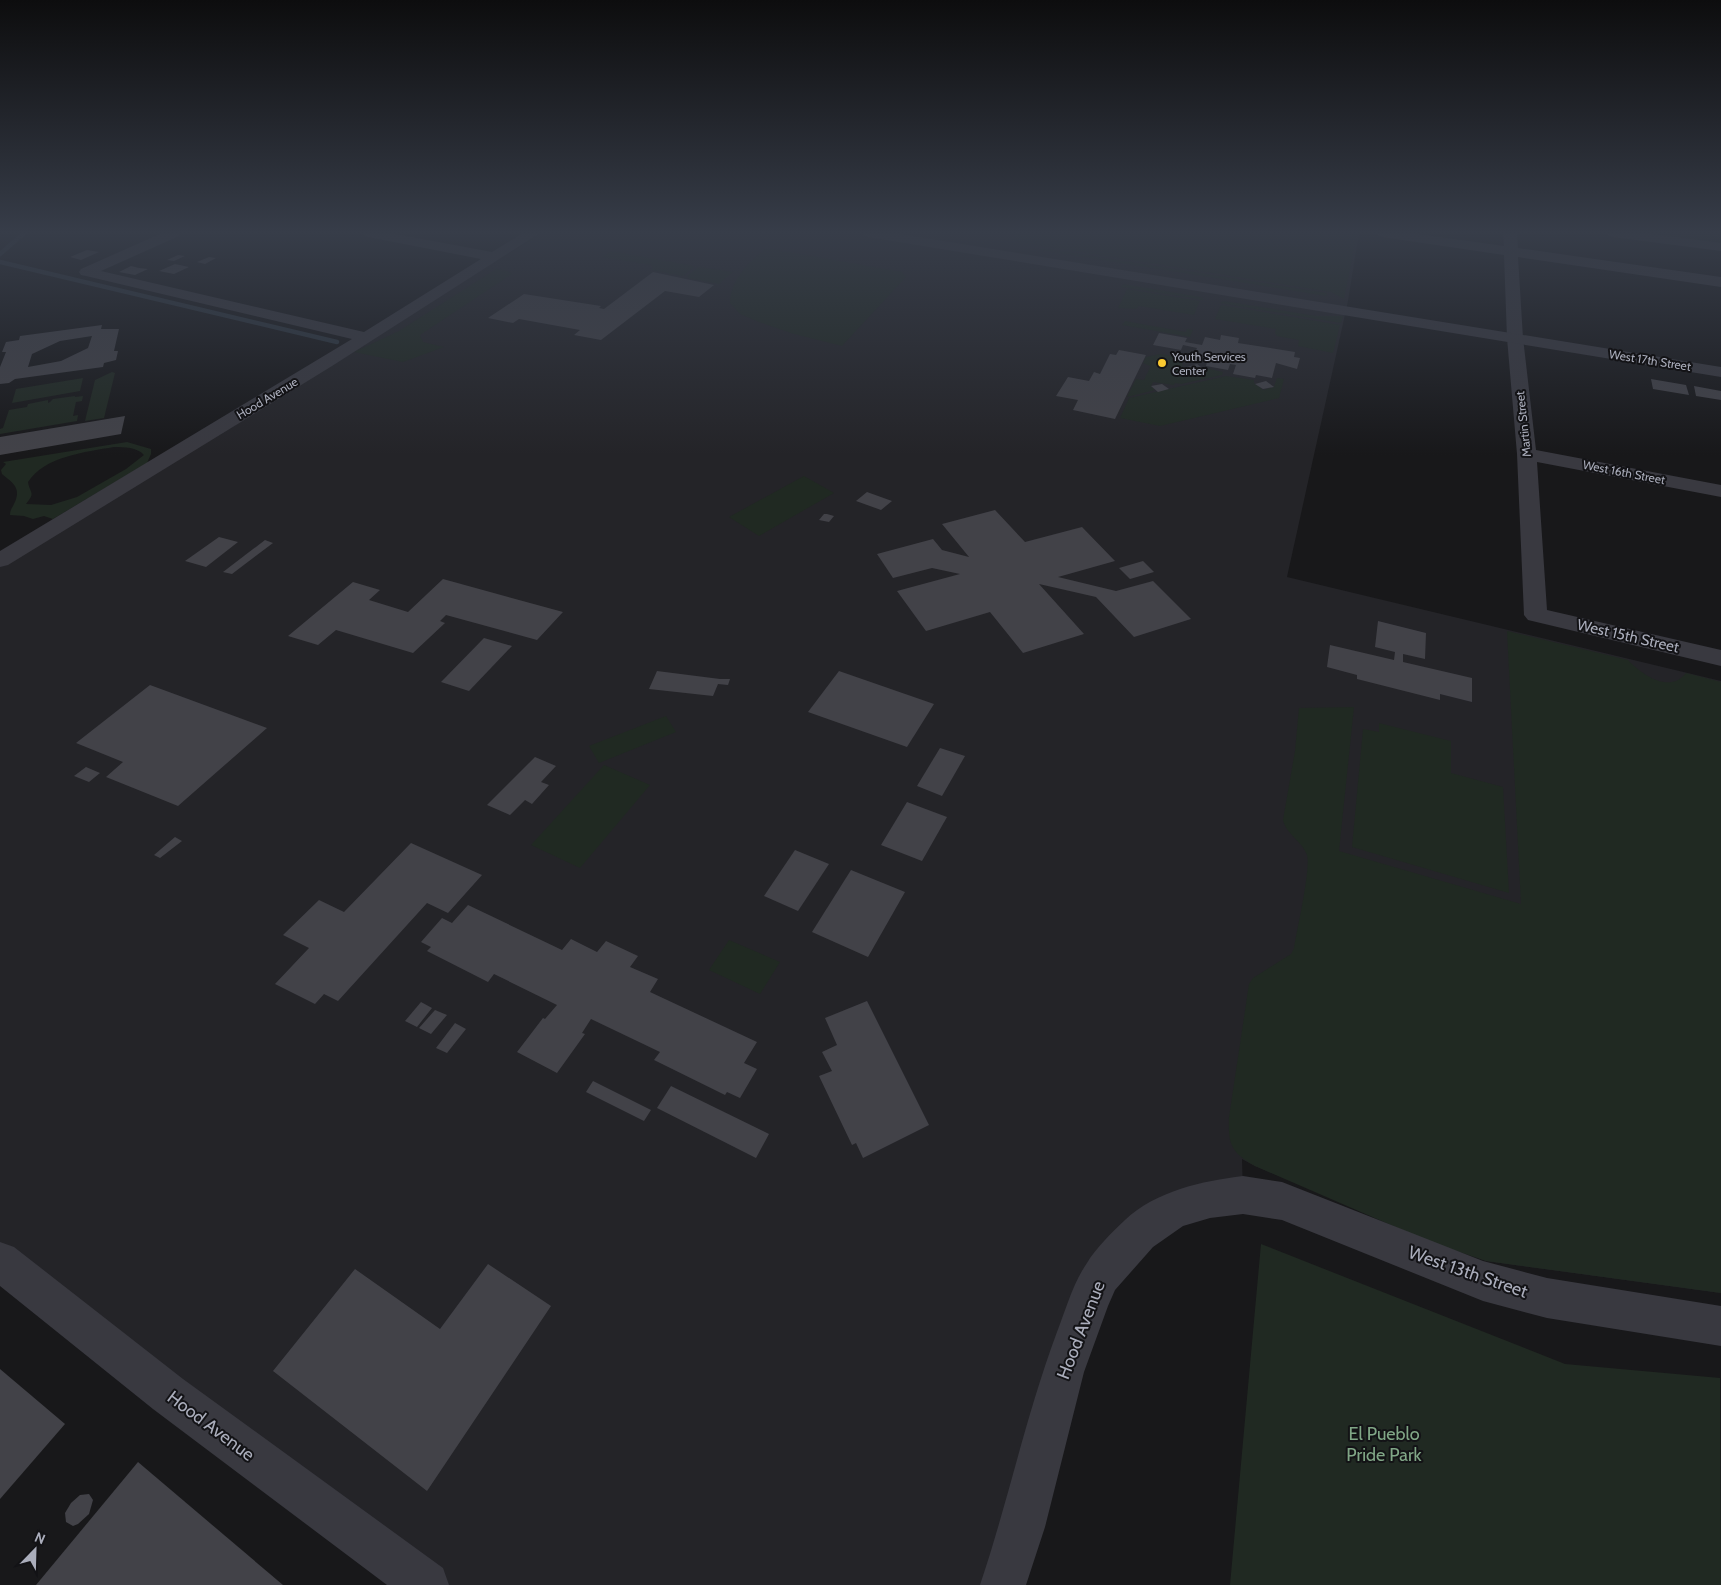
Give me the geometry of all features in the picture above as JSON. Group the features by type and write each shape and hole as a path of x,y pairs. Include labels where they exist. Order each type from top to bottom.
{"street":[{"path":"237,307 366,337"},
{"name":"Hood Avenue","path":"0,560 414,307"},
{"name":"West 17th Street","path":"1324,307 1721,372"},
{"name":"Martin Street","path":"1514,307 1527,454 1536,615"},
{"name":"West 16th Street","path":"1527,454 1721,490"},
{"name":"West 15th Street","path":"1536,615 1721,658"},
{"name":"Hood Avenue","path":"1003,1585 1022,1527 1062,1372 1090,1299 1101,1276 1139,1233 1174,1210 1210,1199 1243,1195 1282,1201"},
{"name":"West 13th Street","path":"1282,1201 1483,1281 1547,1298 1721,1326"},
{"name":"Hood Avenue","path":"0,1261 168,1394 426,1585"}],"shaded area":[{"path":"420,307 1347,307 1287,577 1721,681 1721,1293 1486,1261 1242,1159 1243,1195 1209,1199 1101,1276 1002,1585 430,1585 0,1257 0,562"}],"green space":[{"path":"437,307 462,307 420,335 423,342 444,347 403,362 354,352 399,331"},
{"path":"734,307 878,307 842,346 794,334 740,314"},
{"path":"1118,307 1138,307 1136,309"},
{"path":"1145,307 1197,307 1194,315"},
{"path":"1220,307 1233,307 1340,325 1333,353 1298,346 1299,340 1277,336 1275,333 1276,329 1215,319"},
{"path":"1243,307 1261,307 1316,316 1343,316 1341,323"},
{"path":"1125,321 1186,332 1187,329 1193,330 1190,337 1122,325"},
{"path":"1160,354 1183,358 1182,367 1186,367 1194,372 1205,370 1206,368 1223,372 1222,375 1181,384 1175,383 1174,385 1153,382 1151,386 1155,390 1127,397 1136,379 1144,380 1155,357 1150,366 1143,363 1146,357"},
{"path":"112,372 115,373 104,418 85,421 95,380"},
{"path":"1226,376 1254,380 1254,383 1263,390 1274,387 1277,378 1284,379 1279,398 1160,426 1120,418 1129,398"},
{"path":"83,378 80,391 12,403 16,389"},
{"path":"83,396 82,401 76,402 73,416 78,415 77,421 0,434 0,429 3,428 9,410 27,407 28,404 48,400 48,403 53,399"},
{"path":"127,442 151,449 147,463 53,519 44,516 33,519 10,515 17,490 13,483 2,474 1,470 6,464 3,462","holes":["114,447 134,449 144,455 126,469 77,497 51,505 26,504 32,495 28,482 35,473 45,466 79,453"]},
{"path":"804,476 834,493 759,536 729,517"},
{"path":"1507,631 1628,660 1648,676 1664,682 1672,682 1686,673 1721,682 1721,1293 1486,1261 1430,1242 1255,1166 1236,1152 1230,1141 1229,1117 1249,984 1253,978 1291,954 1294,948 1305,885 1307,855 1302,846 1287,829 1283,820 1295,751 1299,708 1354,707 1339,851 1521,904"},
{"path":"666,716 676,732 599,763 589,746"},
{"path":"1379,723 1451,741 1451,773 1503,787 1509,893 1352,847 1363,729 1379,732"},
{"path":"604,765 650,785 580,868 531,845"},
{"path":"729,940 780,962 760,994 709,970"},
{"name":"El Pueblo Pride Park","path":"1261,1244 1565,1364 1720,1378 1721,1585 1230,1585"}],"building":[{"path":"505,307 600,307 604,309 607,307 644,307 601,340 574,335 580,330 519,319 513,323 488,318"},
{"path":"102,325 101,329 119,329 114,351 118,351 116,360 104,363 103,367 15,379 9,383 0,384 0,367 6,352 2,352 6,342 19,340 20,336","holes":["92,336 88,348 61,361 28,367 32,354 60,341"]},
{"path":"1159,333 1187,338 1185,342 1202,345 1205,337 1220,340 1221,335 1239,338 1238,343 1295,352 1294,357 1300,358 1297,369 1276,363 1272,378 1256,375 1255,378 1233,374 1236,365 1230,364 1228,370 1206,366 1207,362 1192,360 1197,348 1183,345 1181,350 1153,345"},
{"path":"1119,350 1146,355 1115,419 1073,410 1078,400 1056,396 1068,377 1089,381 1094,372 1100,374 1110,354 1116,355"},
{"path":"1197,364 1205,370 1194,372 1187,367"},
{"path":"1651,379 1686,385 1689,395 1653,389"},
{"path":"1266,381 1274,387 1263,389 1255,384"},
{"path":"1162,384 1169,389 1158,392 1151,386"},
{"path":"1694,386 1721,391 1721,400 1696,396"},
{"path":"125,416 121,434 0,455 0,437"},
{"path":"867,492 892,501 881,510 856,501"},
{"path":"995,510 1025,542 1082,527 1115,561 1058,577 1116,591 1153,581 1191,619 1134,637 1096,597 1039,584 1084,634 1023,653 990,612 926,631 897,591 960,574 932,568 893,578 877,554 933,539 942,550 969,557 942,524"},
{"path":"824,514 834,516 829,522 819,520"},
{"path":"219,537 238,542 206,567 185,561"},
{"path":"265,540 273,543 232,574 223,572"},
{"path":"1143,561 1154,572 1130,579 1119,568"},
{"path":"443,579 563,612 537,640 446,615 440,621 445,623 413,653 336,630 318,645 288,636 353,582 380,590 369,600 408,612"},
{"path":"1378,621 1426,633 1425,659 1403,654 1403,662 1472,678 1472,702 1440,694 1440,700 1357,679 1357,675 1327,667 1330,645 1394,660 1395,652 1375,647"},
{"path":"484,638 512,646 469,691 441,682"},
{"path":"657,671 730,679 728,685 718,684 713,696 649,689"},
{"path":"839,671 934,704 907,747 808,712"},
{"path":"150,685 267,728 178,806 106,777 123,762 76,743"},
{"path":"940,748 965,756 942,796 917,786"},
{"path":"535,757 556,766 541,782 549,785 532,804 525,800 510,815 487,805"},
{"path":"86,767 100,773 89,782 74,776"},
{"path":"907,802 947,817 922,861 881,845"},
{"path":"175,837 182,841 160,858 154,855"},
{"path":"411,843 482,875 448,913 427,903 338,1001 324,994 315,1004 275,984 309,948 283,935 319,900 344,912"},
{"path":"795,850 829,864 798,911 764,896"},
{"path":"851,870 905,892 868,957 812,932"},
{"path":"468,905 562,950 571,939 597,952 606,941 638,956 630,967 658,979 650,992 757,1042 744,1063 757,1069 740,1098 727,1092 725,1095 654,1060 660,1052 591,1019 582,1033 585,1034 557,1073 517,1052 543,1018 545,1019 557,1005 494,974 488,982 427,951 431,947 421,942 442,918 452,923"},
{"path":"867,1001 929,1125 863,1158 856,1143 852,1145 819,1076 832,1071 822,1052 837,1045 825,1018"},
{"path":"421,1002 432,1008 417,1027 405,1021"},
{"path":"435,1010 447,1015 431,1034 419,1028"},
{"path":"455,1023 466,1029 447,1053 436,1048"},
{"path":"593,1081 651,1110 644,1121 586,1092"},
{"path":"671,1086 769,1134 756,1158 657,1108"},
{"path":"488,1264 551,1306 427,1491 273,1371 355,1269 440,1329"},
{"path":"0,1369 65,1424 0,1499"},
{"path":"138,1462 283,1585 36,1585"},
{"path":"89,1494 93,1500 89,1514 73,1526 66,1522 65,1513 71,1503 80,1495"}],"waterway":[{"path":"189,307 337,342"}],"place":[{"name":"Youth Services Center","path":"1162,363"}]}
